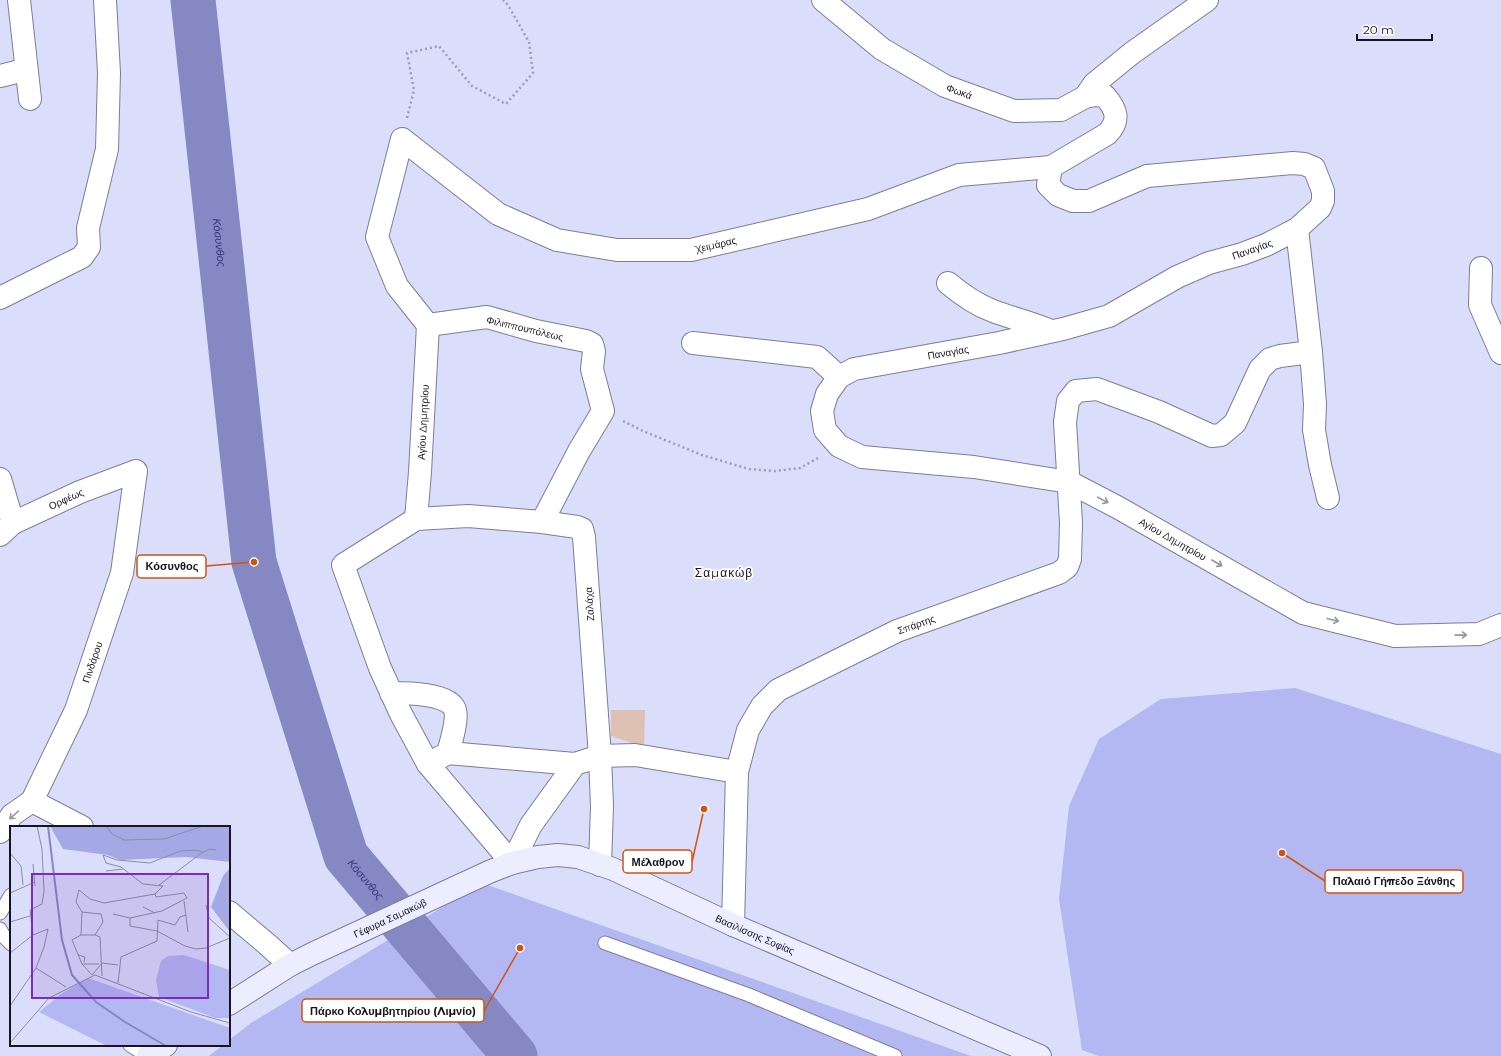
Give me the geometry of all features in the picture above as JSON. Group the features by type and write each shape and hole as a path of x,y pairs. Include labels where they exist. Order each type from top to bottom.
{"main road":[{"name":"Βασιλίσσης Σοφίας","path":"467,883 512,863 538,857 558,855 578,857 613,869 734,925 1040,1056"},
{"name":"Γέφυρα Σαμακώβ","path":"290,965 467,883"},
{"path":"230,1003 290,965"},
{"path":"148,1056 164,1046"}],"street":[{"path":"19,0 30,99"},
{"path":"0,298 82,257 89,248 88,228 108,149 109,73 105,0"},
{"name":"Φωκά","path":"823,0 882,49 945,86 1014,111 1061,110 1085,97 1095,95 1105,96 1113,106 1116,114 1115,123 1112,129 1107,134 1051,167"},
{"path":"1085,97 1094,84 1132,53 1207,0"},
{"path":"0,76 27,72"},
{"path":"402,139 377,237 397,286 428,325"},
{"name":"Χειμάρας","path":"402,139 498,214 557,240 618,250 691,250 868,209 959,175 1051,167"},
{"name":"Παναγίας","path":"839,446 825,430 822,411 827,394 839,377 854,369 1000,343 1063,329 1109,316 1178,277 1209,263 1242,254 1266,245 1297,229 1320,208 1323,201 1323,191 1314,168 1304,164 1292,163 1263,165 1147,176 1089,201 1073,201 1058,195 1048,185 1051,167"},
{"path":"1297,229 1311,352 1315,404 1314,430 1328,498"},
{"path":"1481,268 1480,305 1501,353"},
{"path":"948,283 960,293 991,310 1030,322 1051,331"},
{"name":"Φιλιππουπόλεως","path":"428,325 487,317 536,331 586,341 592,344 594,351 592,368 603,410"},
{"name":"Αγίου Δημητρίου","path":"416,519 428,325"},
{"path":"693,343 817,357 839,377"},
{"path":"1069,482 1065,422 1068,400 1076,391 1097,389 1159,412 1212,436 1221,436 1235,423 1260,368 1270,359 1280,356 1311,352"},
{"path":"542,522 558,490 603,410"},
{"name":"Αγίου Δημητρίου","path":"839,446 862,457 974,467 1069,482 1117,507 1303,613 1395,636 1479,634 1501,625"},
{"name":"Ορφέως","path":"6,529 80,492 136,471"},
{"name":"Πινδάρου","path":"0,832 12,815 32,801 76,710 122,573 136,471"},
{"path":"0,479 6,529"},
{"name":"Σπάρτης","path":"734,925 737,772 748,730 762,706 778,690 897,631 1059,573 1067,567 1070,559 1071,523 1069,482"},
{"name":"Ζαλάχα","path":"416,519 468,516 505,518 542,522 582,529 584,537 600,756 602,806 600,865"},
{"path":"416,519 343,565 380,668 428,764 512,863 531,825 575,764"},
{"path":"391,692 425,694 450,702 455,709 456,718 448,753"},
{"path":"428,764 448,753 575,764 600,756 635,754 737,772"},
{"path":"32,801 80,826"},
{"path":"230,913 290,965"}],"lane":[{"path":"0,913 10,896"},
{"path":"0,929 10,943"},
{"path":"605,942 749,995 895,1056"},
{"path":"132,1046 148,1056"}],"path":[{"path":"402,139 414,90 407,53 440,46 472,86 506,104 533,73 529,42 508,5 502,0"},
{"path":"603,410 643,431 702,456 749,469 775,471 800,468 839,446"}],"shaded area":[{"path":"1295,688 1501,754 1501,1056 1099,1056 1082,1050 1059,899 1069,806 1099,739 1161,699"},
{"path":"482,883 971,1056 209,1056 222,1046 230,1046 230,1039 251,1023"}],"building":[{"path":"611,710 645,710 644,747 611,736"}],"waterway":[{"name":"Κόσυνθος","path":"193,0 254,562 346,856 515,1056"}],"place":[{"name":"Κόσυνθος","path":"254,562"},
{"name":"Μέλαθρον","path":"704,809"},
{"name":"Παλαιό Γήπεδο Ξάνθης","path":"1282,853"},
{"name":"Πάρκο Κολυμβητηρίου (Λιμνίο)","path":"520,948"}],"district":[{"name":"Σαμακώβ","path":"724,573"}]}
